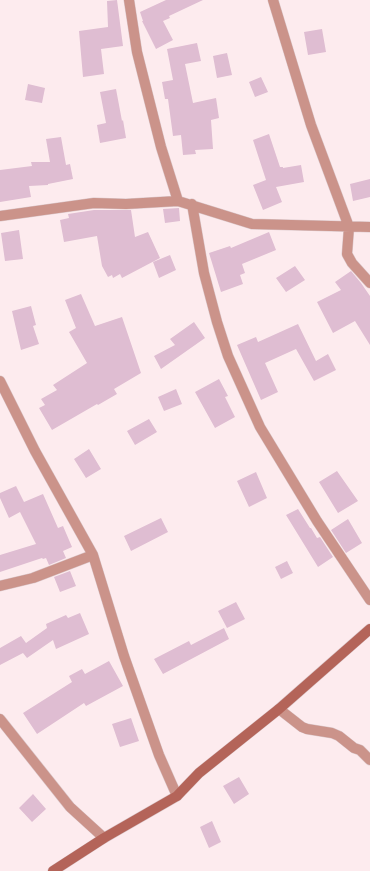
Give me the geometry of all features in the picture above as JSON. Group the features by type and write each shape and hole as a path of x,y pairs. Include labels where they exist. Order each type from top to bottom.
{"street":[{"path":"130,0 137,52 160,147 178,201"},
{"path":"273,0 311,125 349,227 347,254 352,263 370,283"},
{"path":"0,216 94,203 126,204 178,201 192,204 252,224 370,227"},
{"path":"192,204 204,273 228,356 260,427 317,521 370,600"},
{"path":"0,380 35,452 93,555 124,656 159,755 178,796"},
{"path":"0,586 33,578 93,555"},
{"path":"53,871 104,838 178,796 199,773 279,709 370,628"},
{"path":"279,709 302,727 332,733 339,736 354,748 360,750 370,760"},
{"path":"0,719 70,807 104,838"}],"building":[{"path":"117,0 123,46 101,49 104,74 83,77 79,31 108,27 107,1"},
{"path":"166,0 203,0 169,16 170,18 163,21 173,40 156,49 142,21 140,12"},
{"path":"322,29 326,52 308,55 304,32"},
{"path":"197,43 201,61 185,64 193,103 216,98 219,118 211,120 213,149 195,150 196,154 183,155 181,135 173,136 168,99 165,99 162,82 173,80 167,49"},
{"path":"227,53 232,75 217,78 213,56"},
{"path":"261,77 268,92 255,97 249,82"},
{"path":"28,84 45,88 42,103 25,100"},
{"path":"116,89 126,138 100,143 97,125 106,123 100,92"},
{"path":"269,134 280,167 283,168 301,165 304,182 276,187 282,202 263,210 253,185 266,180 253,140"},
{"path":"61,137 66,165 70,164 73,179 48,185 29,186 31,197 0,202 0,170 32,166 31,162 50,162 46,139"},
{"path":"370,179 370,197 353,201 350,184"},
{"path":"179,208 180,221 165,223 163,209"},
{"path":"94,210 131,210 135,237 148,232 160,258 122,278 120,274 113,278 112,275 108,277 102,266 97,236 64,242 60,220 69,218 68,214"},
{"path":"19,230 23,259 5,261 1,233"},
{"path":"269,232 276,250 242,264 245,273 240,275 243,284 221,292 209,253 230,246 231,248"},
{"path":"170,255 176,270 159,278 153,262"},
{"path":"295,266 305,280 286,292 276,278"},
{"path":"351,271 370,296 370,345 355,321 333,333 317,302 341,290 335,282"},
{"path":"81,294 95,326 122,317 141,373 114,389 117,394 52,430 39,408 45,405 41,399 57,390 53,385 87,363 69,332 76,328 65,300"},
{"path":"31,306 36,325 33,326 39,344 21,350 12,311"},
{"path":"194,322 205,338 161,369 154,356 175,345 170,339"},
{"path":"298,324 316,361 328,354 336,370 314,381 296,349 265,363 278,392 261,400 237,345 256,337 258,342"},
{"path":"219,379 228,396 225,397 235,417 215,428 195,392"},
{"path":"176,389 182,404 164,411 158,397"},
{"path":"149,419 157,432 135,445 127,431"},
{"path":"89,449 101,469 86,478 74,459"},
{"path":"337,471 358,501 338,513 319,482"},
{"path":"256,472 267,498 249,507 237,481"},
{"path":"16,486 24,502 43,494 58,528 63,526 72,547 63,551 66,558 49,565 46,558 42,558 0,572 0,555 36,544 20,512 9,518 0,498 0,493"},
{"path":"298,509 317,538 320,537 333,557 318,567 286,515"},
{"path":"161,518 168,532 131,551 124,536"},
{"path":"348,519 362,543 346,553 331,530"},
{"path":"287,561 293,573 281,579 275,567"},
{"path":"70,571 76,586 60,592 54,577"},
{"path":"236,602 245,619 227,628 218,611"},
{"path":"80,613 89,634 56,649 53,640 27,658 23,653 0,665 0,648 21,636 26,643 47,628 46,624 66,615 68,618"},
{"path":"224,628 229,639 163,674 154,659 189,641 191,645"},
{"path":"109,661 123,686 86,706 84,703 37,734 23,713 72,682 69,676 82,669 85,674"},
{"path":"131,718 139,741 120,747 112,724"},
{"path":"239,777 249,794 234,804 223,786"},
{"path":"33,794 46,809 32,822 19,808"},
{"path":"212,821 221,842 209,848 200,827"}]}
